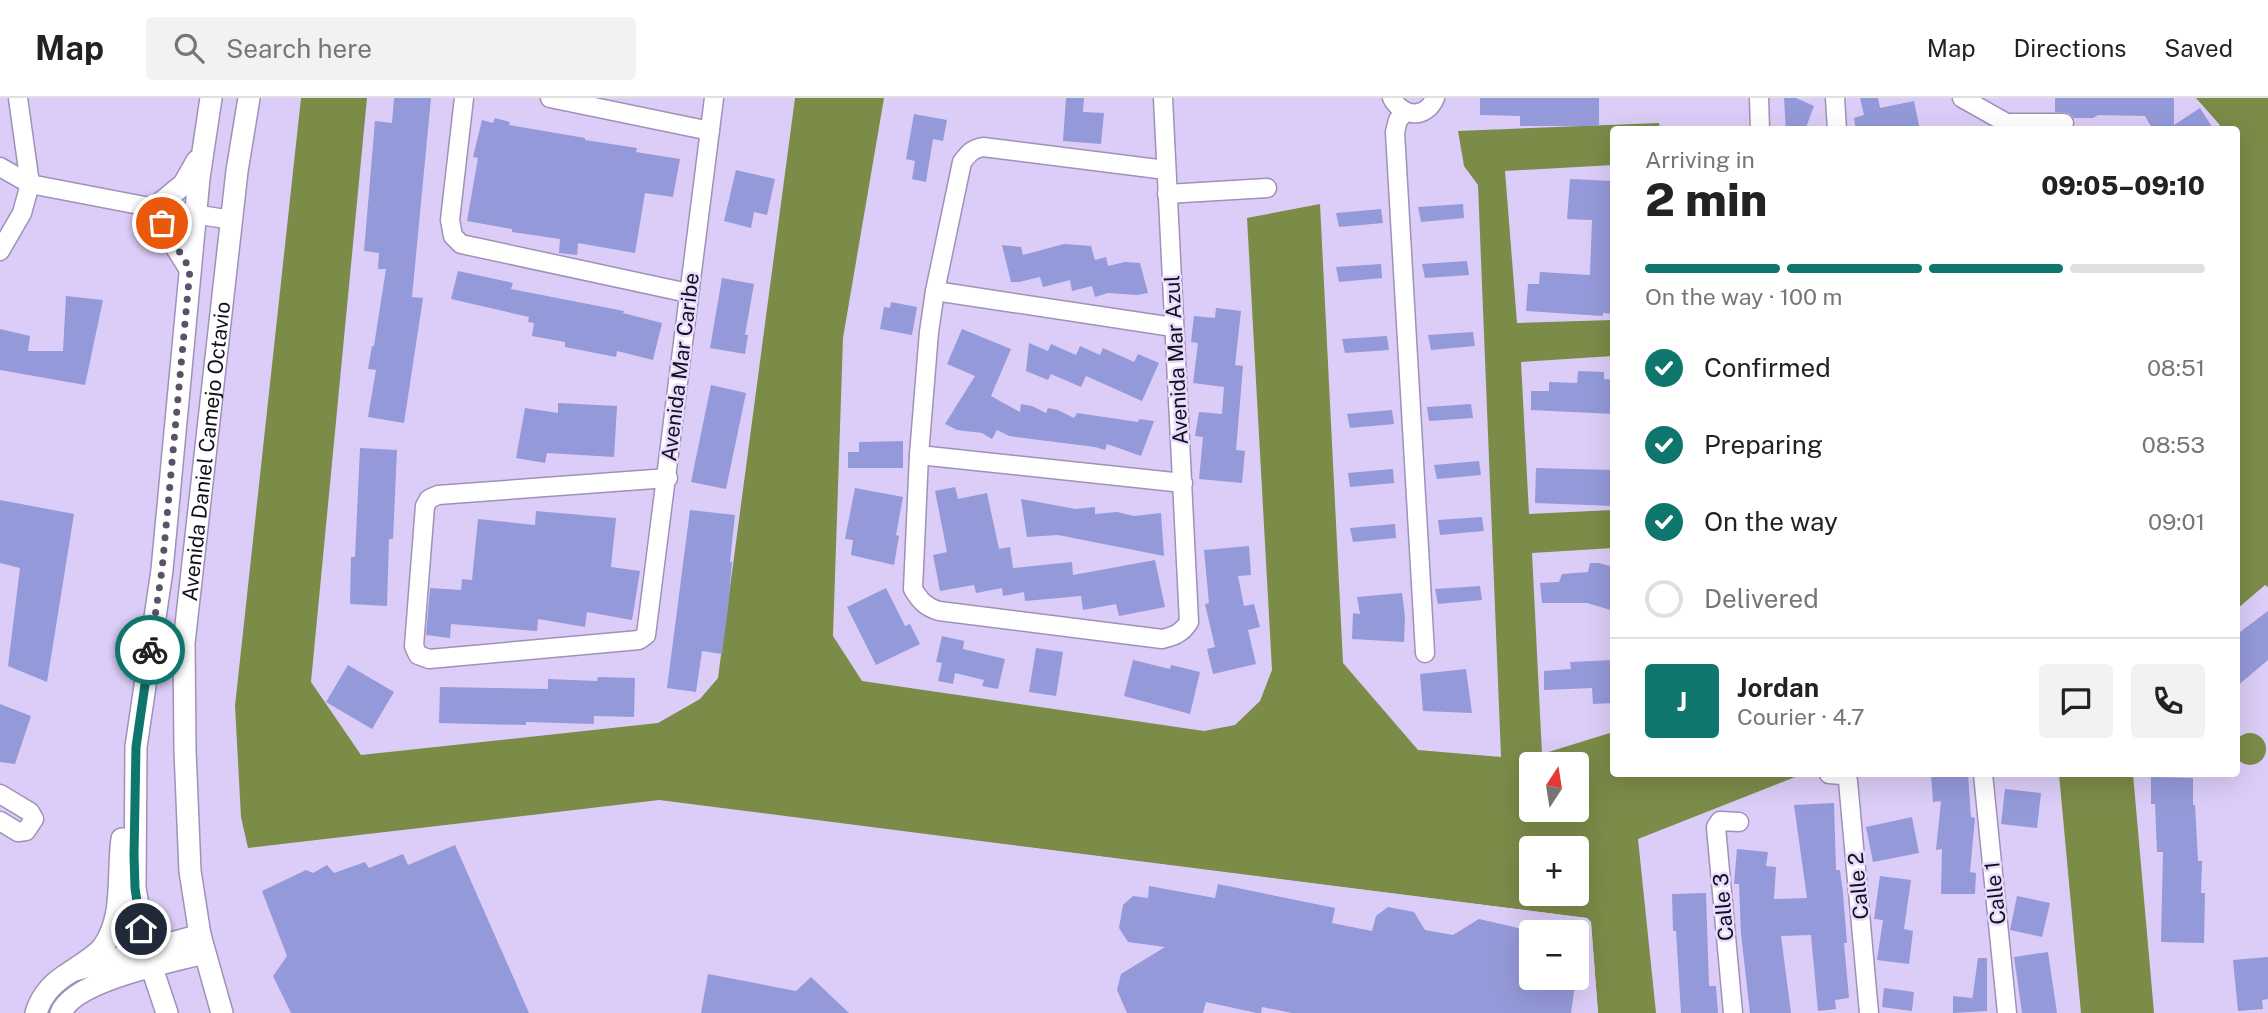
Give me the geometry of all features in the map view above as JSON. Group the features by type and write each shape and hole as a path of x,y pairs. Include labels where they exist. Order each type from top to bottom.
{"street":[{"path":"0,251 22,213 30,184 18,98"},
{"name":"Avenida Daniel Camejo Octavio","path":"167,1013 148,959 135,888 136,747 162,570 190,269 211,98"},
{"name":"Avenida Daniel Camejo Octavio","path":"222,1013 202,944 190,871 184,643 232,220 249,98"},
{"path":"464,98 450,220 453,236 461,244 688,293"},
{"path":"550,98 710,131"},
{"name":"Avenida Mar Caribe","path":"668,478 438,495 429,499 425,506 414,646 418,655 429,659 521,651 639,640 646,635 668,478 688,293 714,98"},
{"name":"Avenida Mar Azul","path":"919,455 913,589 919,600 930,608 1162,639 1183,631 1189,622 1163,98"},
{"path":"1392,98 1396,106 1405,112 1417,114 1427,110 1435,98"},
{"path":"1759,98 1760,126"},
{"path":"1835,98 1837,126"},
{"path":"1962,98 2015,126 2064,123"},
{"path":"1405,112 1398,120 1395,132 1425,653"},
{"path":"155,208 184,184 203,146"},
{"path":"1166,170 983,147 975,148 962,162 934,291 919,455 1183,483"},
{"path":"0,167 30,184 232,220"},
{"path":"1167,194 1267,188"},
{"path":"155,208 190,269"},
{"path":"934,291 1173,327"},
{"path":"36,1013 44,994 55,981 96,954 111,931 116,911 121,844 136,747"},
{"name":"Calle 2","path":"1845,777 1848,781 1869,1013"},
{"name":"Calle 1","path":"1983,777 2007,1013"},
{"path":"0,794 30,811 34,819 26,831 18,832 0,821"},
{"name":"Calle 3","path":"1733,1013 1716,827 1720,821 1739,822"},
{"path":"72,971 148,959 202,944"},
{"path":"61,1013 75,995 148,959"}],"shaded area":[{"path":"301,98 367,98 311,682 361,755 658,723 700,699 718,678 795,98 884,98 843,338 833,636 862,681 1204,731 1235,725 1260,701 1272,670 1247,218 1320,204 1343,663 1418,750 1501,757 1478,185 1464,166 1458,131 1659,123 1660,126 1610,126 1610,165 1505,171 1517,323 1610,320 1610,356 1521,362 1529,514 1610,510 1610,548 1532,553 1542,752 1519,752 1519,822 1589,822 1589,752 1548,752 1610,733 1610,777 1795,777 1638,839 1656,1013 1598,1013 1591,923 1587,918 659,800 248,848 241,817 235,706"},
{"path":"2196,98 2268,98 2268,587 2265,585 2240,606 2240,126 2219,124"},
{"path":"2244,734 2256,734 2265,743 2265,755 2256,764 2244,764 2240,761 2240,737"},
{"path":"2059,777 2133,777 2154,1013 2081,1013"}],"pier":[{"path":"976,841 1589,920 1577,920 975,845"},
{"path":"1589,920 1598,1013 1594,1013 1589,949"}],"building":[{"path":"394,98 431,98 412,297 423,298 404,423 368,417 376,370 368,369 386,269 378,269 379,253 364,251 375,121 392,123"},
{"path":"1066,98 1084,98 1083,112 1104,113 1101,144 1063,141"},
{"path":"1480,98 1599,98 1599,126 1520,126 1520,116 1480,115"},
{"path":"1784,98 1796,98 1814,106 1806,126 1786,126"},
{"path":"1860,98 1878,98 1880,108 1914,101 1919,126 1855,126 1854,118 1864,115"},
{"path":"2055,98 2174,98 2174,125 2200,108 2211,126 2151,126 2145,116 2098,115 2093,118 2074,118 2069,113 2055,112"},
{"path":"914,114 947,120 943,141 933,139 926,182 912,179 915,161 906,159"},
{"path":"495,118 510,122 509,125 637,148 636,152 680,159 673,197 645,193 635,253 578,243 577,255 559,253 560,239 512,232 512,229 467,221 478,158 473,157 482,120 493,123"},
{"path":"736,170 775,179 767,215 754,212 751,228 724,221"},
{"path":"1570,179 1610,181 1610,314 1603,313 1603,316 1526,311 1528,284 1539,284 1540,272 1590,275 1592,220 1567,219"},
{"path":"1463,204 1464,218 1421,222 1418,207"},
{"path":"1381,209 1383,223 1339,227 1336,213"},
{"path":"1064,244 1091,246 1095,260 1106,257 1108,266 1125,262 1140,263 1148,293 1108,293 1095,297 1092,286 1072,291 1070,280 1043,287 1040,277 1011,282 1002,245 1021,247 1023,255"},
{"path":"1467,261 1469,275 1425,278 1422,264"},
{"path":"1381,264 1382,278 1339,282 1336,267"},
{"path":"458,271 513,283 511,289 624,311 623,313 662,323 653,360 617,351 616,357 565,347 565,342 532,336 534,323 528,322 529,317 451,299"},
{"path":"722,278 754,284 745,335 748,335 745,354 710,348"},
{"path":"66,296 103,300 85,385 0,370 0,329 30,336 28,351 63,351"},
{"path":"891,302 917,307 912,335 880,329 884,307 890,308"},
{"path":"1216,308 1241,311 1235,365 1243,366 1236,450 1245,451 1242,483 1199,479 1203,437 1195,436 1199,412 1222,414 1224,387 1193,383 1198,343 1191,342 1194,316 1215,318"},
{"path":"962,329 1011,349 991,396 1020,412 1021,404 1046,413 1048,408 1058,410 1074,418 1077,413 1138,422 1139,419 1154,421 1141,456 1107,444 1105,450 1009,436 997,430 992,439 982,433 957,430 945,424 975,376 947,364"},
{"path":"1473,332 1475,346 1431,350 1428,335"},
{"path":"1387,336 1389,350 1345,353 1342,339"},
{"path":"1029,343 1048,351 1051,344 1076,355 1080,346 1100,355 1103,348 1134,362 1138,354 1159,363 1142,401 1086,376 1081,387 1051,374 1048,380 1026,371"},
{"path":"1578,371 1604,372 1604,379 1610,380 1610,414 1531,410 1531,391 1549,391 1549,382 1577,383"},
{"path":"711,385 746,393 726,489 691,482"},
{"path":"558,403 617,406 614,457 547,453 545,463 516,458 525,408 558,413"},
{"path":"1471,404 1473,418 1429,421 1427,407"},
{"path":"1392,410 1394,424 1350,428 1347,414"},
{"path":"903,441 903,468 848,468 848,452 859,452 859,442"},
{"path":"360,448 397,450 393,539 389,539 387,606 350,604"},
{"path":"1479,461 1481,475 1437,479 1434,465"},
{"path":"1536,468 1610,470 1610,506 1535,503"},
{"path":"1393,469 1394,483 1350,487 1348,473"},
{"path":"955,487 958,499 987,493 999,549 1010,547 1013,568 1072,562 1073,575 1155,560 1165,607 1119,616 1116,604 1083,610 1081,596 1025,601 1024,592 1003,596 1002,588 976,593 974,585 940,591 933,555 947,552 935,491"},
{"path":"855,488 903,497 894,565 851,555 853,540 845,539"},
{"path":"1021,499 1076,509 1095,507 1095,514 1117,512 1134,516 1161,513 1164,556 1058,535 1027,537"},
{"path":"0,500 74,514 47,682 8,666 20,568 0,563"},
{"path":"690,510 735,515 722,654 702,651 696,692 667,688"},
{"path":"536,511 616,518 611,567 640,571 632,620 587,612 585,627 538,619 537,631 451,624 450,638 426,635 430,588 461,590 462,579 472,580 478,519 535,525"},
{"path":"1482,517 1484,531 1440,535 1438,520"},
{"path":"1395,524 1396,538 1353,542 1350,528"},
{"path":"1249,546 1251,575 1238,576 1244,606 1254,604 1260,627 1248,630 1256,664 1213,674 1207,649 1215,647 1205,604 1209,603 1204,550"},
{"path":"1590,563 1610,566 1610,610 1587,603 1542,603 1540,583 1559,582 1562,574 1588,572"},
{"path":"1480,586 1482,600 1438,604 1435,589"},
{"path":"886,588 905,626 910,624 920,644 876,665 847,607"},
{"path":"1402,593 1404,642 1352,639 1353,613 1360,614 1357,597"},
{"path":"2268,611 2268,660 2240,684 2240,632"},
{"path":"942,636 964,641 963,649 1005,659 998,689 982,686 984,680 955,673 953,684 938,681 942,663 936,662"},
{"path":"1036,648 1063,652 1056,696 1029,692"},
{"path":"1133,660 1170,669 1171,665 1200,672 1190,714 1124,696"},
{"path":"1610,660 1610,703 1593,704 1592,688 1544,690 1544,671 1571,669 1570,662"},
{"path":"348,665 394,692 372,729 326,702"},
{"path":"1466,669 1472,713 1423,711 1420,674"},
{"path":"598,677 635,678 634,717 594,716 594,724 439,723 440,687 548,689 548,679 597,681"},
{"path":"0,704 31,716 15,764 0,762"},
{"path":"1931,777 1968,777 1971,817 1975,818 1970,872 1976,873 1975,894 1941,894 1942,849 1936,850 1941,801 1933,802"},
{"path":"2151,777 2193,778 2198,861 2202,861 2201,893 2205,893 2204,943 2161,942 2163,852 2157,852 2155,804 2151,804"},
{"path":"2005,789 2041,793 2037,828 2001,824"},
{"path":"1834,803 1836,870 1840,870 1843,893 1849,998 1835,1000 1836,1009 1818,1011 1811,935 1781,936 1791,1013 1750,1013 1741,934 1739,884 1734,884 1737,849 1768,852 1766,866 1776,867 1774,899 1807,898 1794,805"},
{"path":"1912,817 1919,853 1873,862 1866,827"},
{"path":"455,845 529,1013 291,1013 273,976 287,956 262,891 306,870 313,873 327,865 334,873 365,862 369,868 403,854 408,865"},
{"path":"1880,876 1911,880 1904,929 1913,931 1909,964 1877,960 1883,920 1874,919"},
{"path":"1218,884 1335,908 1332,923 1372,931 1376,916 1388,907 1414,912 1425,930 1453,935 1479,919 1519,928 1519,990 1574,990 1571,1013 1292,1013 1262,1007 1261,1013 1257,1013 1206,1002 1203,1013 1127,1013 1117,990 1121,974 1165,947 1128,942 1119,928 1123,905 1133,896 1148,898 1149,886 1215,898"},
{"path":"1706,893 1709,986 1716,986 1718,1013 1681,1013 1672,894"},
{"path":"2017,896 2050,903 2042,937 2010,930"},
{"path":"2048,952 2057,1013 2022,1013 2014,957"},
{"path":"2268,957 2268,999 2262,1000 2263,1009 2238,1011 2233,960"},
{"path":"1978,958 1987,958 1987,1011 1953,1013 1953,996 1972,998 1972,1001"},
{"path":"708,974 796,991 811,977 849,1013 701,1013"},
{"path":"1884,988 1914,992 1912,1011 1882,1007"}],"way so far":[{"path":"150,650 162,570 190,269 162,223"}],"route":[{"path":"141,929 135,888 134,855 136,747 150,650"}]}
